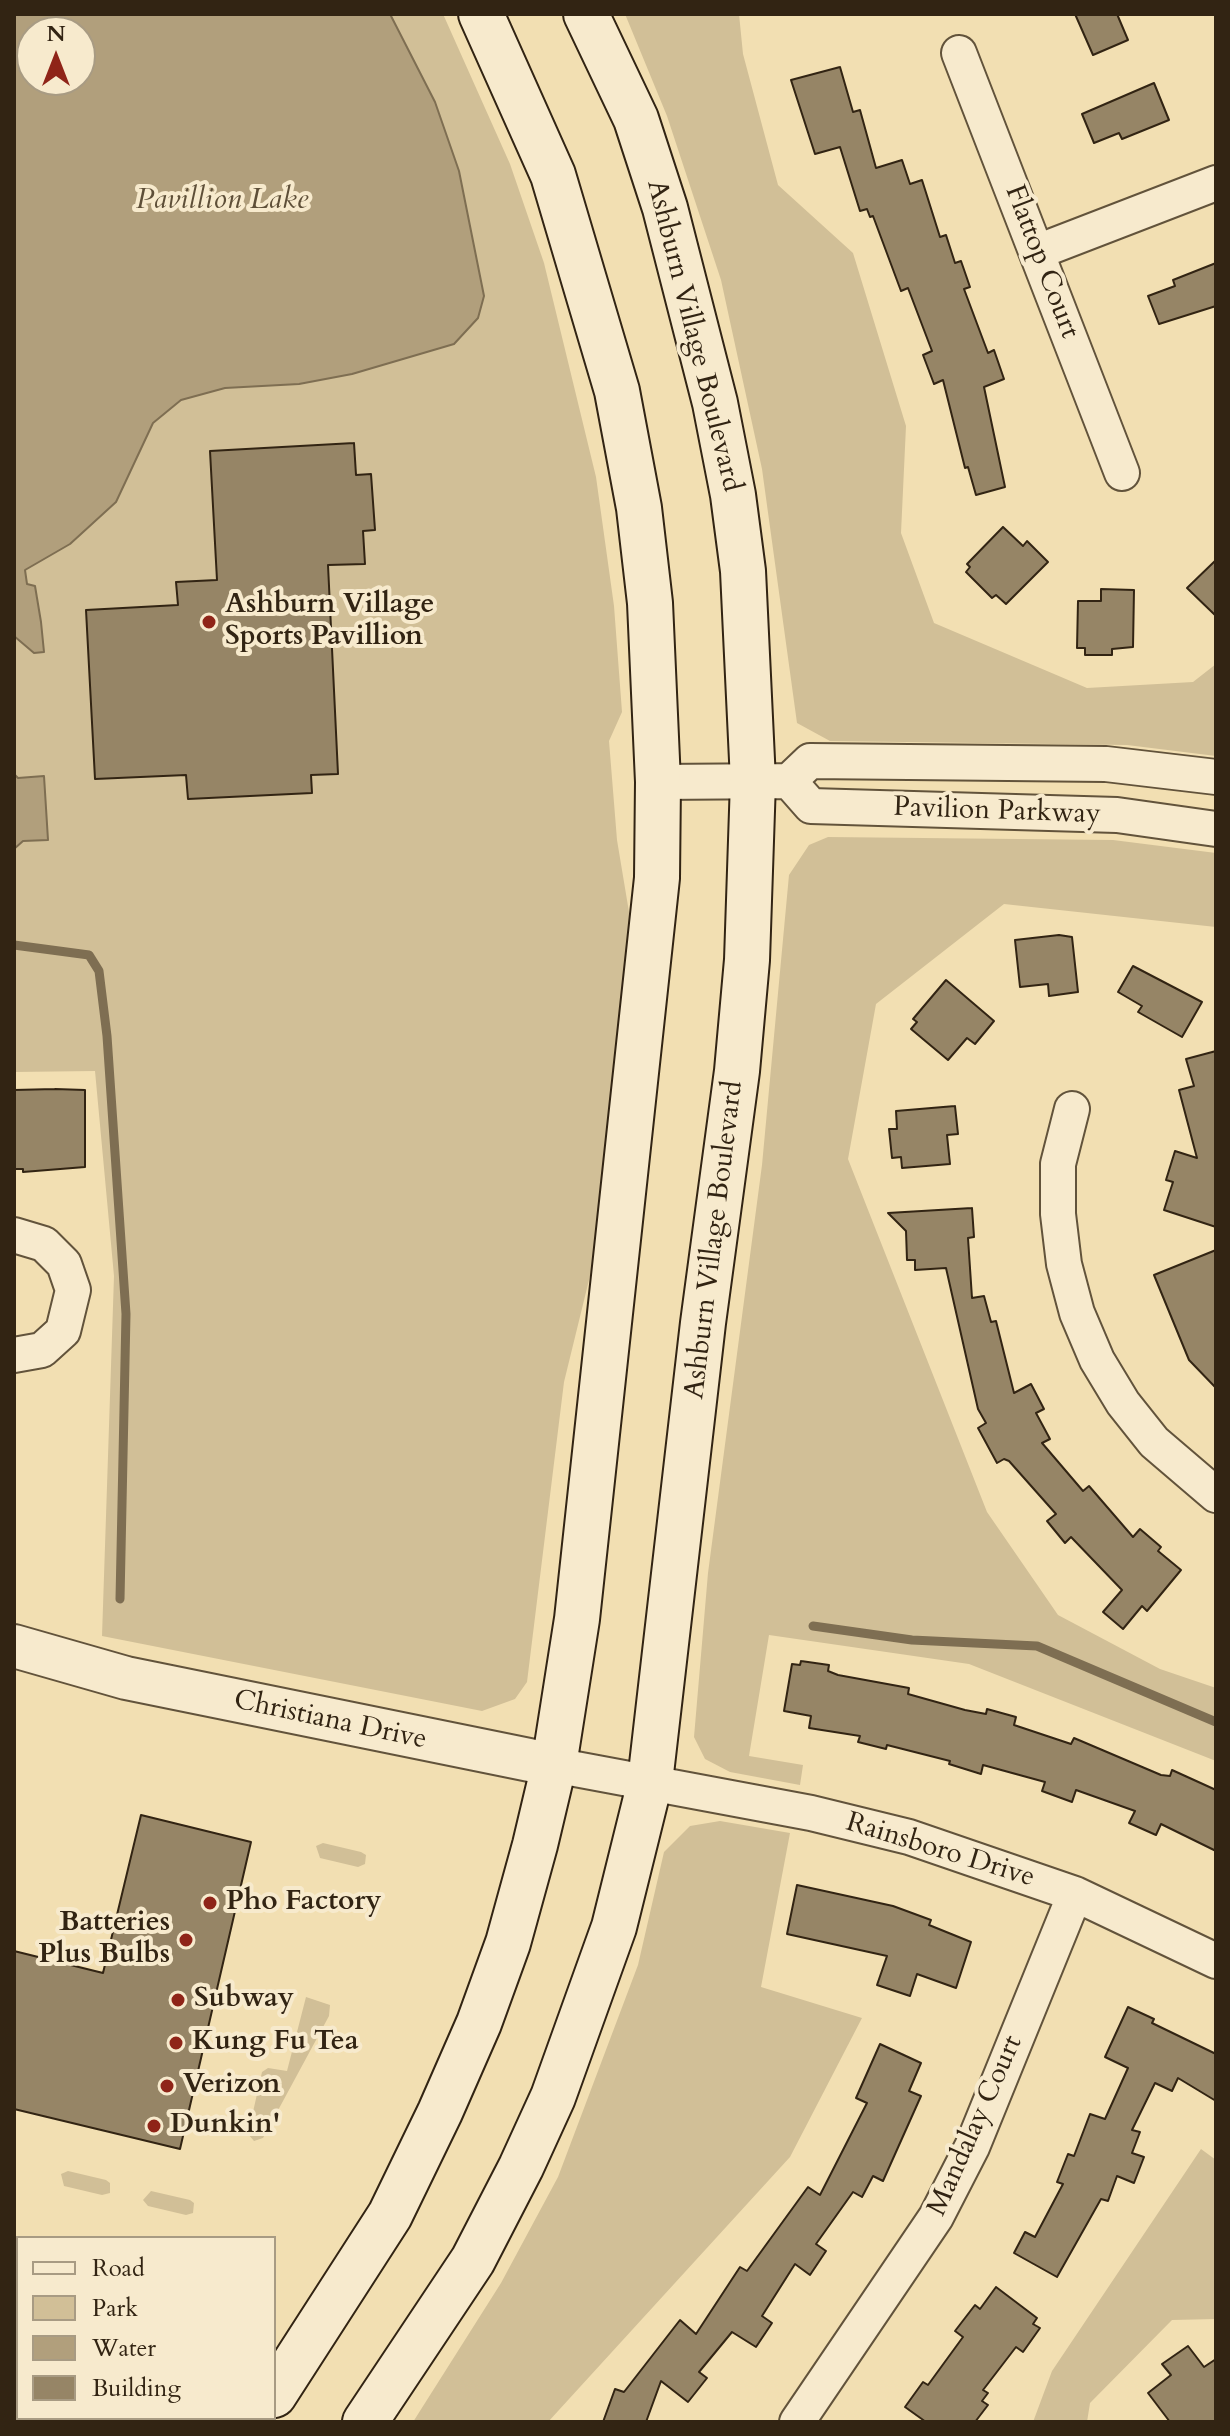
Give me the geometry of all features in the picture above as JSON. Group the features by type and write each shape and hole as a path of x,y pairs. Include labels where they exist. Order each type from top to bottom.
{"main road":[{"path":"276,2392 390,2215 440,2112 479,2023 508,1943 554,1765 577,1619 657,878 658,782 650,603 639,508 617,391 553,175 481,14"},
{"name":"Ashburn Village Boulevard","path":"365,2422 473,2260 553,2097 614,1927 650,1782 703,1323 771,781 743,571 715,403 665,208 636,119 586,14"}],"street":[{"name":"Flattop Court","path":"959,53 1122,473"},
{"path":"1037,252 1216,183"},
{"name":"Pavilion Parkway","path":"771,781 810,761 1106,764 1216,777"},
{"path":"658,782 771,781"},
{"name":"Pavilion Parkway","path":"771,781 811,806 1117,815 1216,829"},
{"path":"1072,1109 1058,1164 1058,1214 1064,1264 1077,1313 1097,1360 1123,1403 1154,1442 1216,1495"},
{"path":"14,1235 44,1244 64,1264 73,1290 63,1331 42,1350 14,1355"},
{"name":"Christiana Drive","path":"14,1646 126,1678 650,1782"},
{"name":"Rainsboro Drive","path":"650,1782 811,1813 909,1837 1075,1894 1216,1961"},
{"name":"Mandalay Court","path":"797,2422 936,2217 972,2147 1075,1894"}],"green space":[{"name":"Ashburn Village Sports Pavillion","path":"390,14 443,14 510,164 544,263 596,477 614,606 622,712 609,741 617,840 634,942 599,1239 564,1382 527,1682 515,1699 482,1711 102,1636 114,1276 95,1071 14,1072 14,636 19,639 38,600 35,586 27,584 25,570 70,544 116,502 153,423 181,400 225,388 299,384 352,374 393,361 484,296 459,171 435,102"},
{"path":"625,14 739,14 743,54 778,185 853,253 906,426 901,533 934,623 1087,688 1193,682 1216,664 1216,756 1127,745 830,741 797,723 762,469 721,280 667,116"},
{"path":"828,837 1113,840 1216,853 1216,927 1004,904 876,1004 848,1159 987,1512 1058,1615 1160,1669 1216,1688 1216,1761 969,1664 769,1635 749,1756 803,1765 800,1785 730,1772 705,1759 694,1737 708,1573 762,1165 789,875 809,845"},
{"path":"720,1821 790,1833 761,1987 862,2018 790,2157 548,2422 413,2422 501,2283 558,2177 638,1965 664,1852 690,1826"},
{"path":"323,1843 361,1852 366,1855 365,1864 358,1867 320,1858 316,1846"},
{"path":"306,1997 330,2005 329,2016 263,2138 254,2141 248,2134 262,2072 268,2068 287,2071"},
{"path":"1201,2149 1216,2160 1216,2319 1172,2320 1090,2403 1087,2422 1033,2422 1052,2371"},
{"path":"68,2171 106,2180 110,2183 110,2193 102,2195 64,2186 61,2174"},
{"path":"151,2191 190,2200 194,2203 193,2213 186,2215 148,2206 143,2200"}],"water":[{"name":"Pavillion Lake","path":"14,14 390,14 435,102 459,171 484,296 478,318 454,344 352,374 299,384 225,388 181,400 153,423 116,502 70,544 25,570 27,584 35,586 41,622 44,652 34,653 14,636"},
{"path":"14,774 18,778 44,776 48,840 23,841 14,849"}],"building":[{"path":"1075,14 1117,14 1128,40 1093,55"},
{"path":"840,67 853,112 860,110 876,168 902,160 910,184 922,180 940,237 946,235 955,263 961,261 970,287 964,289 988,353 994,350 1004,379 984,387 1005,487 976,495 968,467 965,468 943,380 934,384 923,355 932,351 908,288 901,291 873,216 870,217 867,209 860,211 840,147 815,154 791,80"},
{"path":"1154,83 1169,120 1122,139 1119,133 1094,143 1082,114"},
{"path":"1216,263 1216,306 1159,324 1148,296 1175,286 1173,280"},
{"name":"Ashburn Village Sports Pavillion","path":"354,443 356,475 371,474 375,530 363,531 365,564 328,565 338,774 311,775 312,793 188,799 186,775 95,779 86,610 178,605 176,582 217,580 210,451"},
{"path":"1003,527 1023,546 1027,541 1048,562 1006,604 996,595 992,598 966,572 970,567 967,564"},
{"path":"1216,560 1216,616 1187,588"},
{"path":"1101,589 1134,590 1133,647 1112,649 1112,655 1085,655 1085,648 1077,648 1078,601 1101,601"},
{"path":"1059,935 1072,937 1078,992 1049,996 1048,984 1020,987 1015,940"},
{"path":"1133,966 1202,1002 1182,1037 1138,1012 1142,1006 1118,992"},
{"path":"946,980 994,1021 975,1044 967,1038 948,1060 911,1029 917,1022 913,1019"},
{"path":"1216,1051 1216,1227 1164,1210 1173,1182 1166,1180 1175,1151 1197,1158 1179,1090 1194,1086 1186,1059"},
{"path":"14,1090 85,1090 85,1167 23,1172 23,1169 14,1169"},
{"path":"955,1106 958,1134 947,1135 950,1164 902,1168 901,1157 892,1158 889,1129 897,1129 896,1111"},
{"path":"972,1208 974,1237 968,1238 972,1298 984,1296 991,1322 996,1321 1014,1393 1031,1384 1044,1409 1036,1413 1050,1439 1042,1443 1083,1491 1089,1486 1133,1537 1140,1529 1161,1547 1158,1551 1181,1570 1147,1611 1142,1606 1123,1629 1103,1612 1122,1590 1071,1537 1065,1543 1047,1521 1056,1514 1009,1461 1004,1459 997,1463 978,1428 986,1423 978,1409 946,1268 915,1270 915,1260 907,1260 906,1231 888,1213"},
{"path":"1216,1250 1216,1388 1189,1360 1154,1275"},
{"path":"801,1661 829,1665 828,1671 838,1675 909,1688 908,1694 965,1710 986,1714 987,1709 1016,1717 1014,1725 1071,1744 1074,1738 1161,1775 1170,1776 1172,1770 1216,1790 1216,1851 1161,1824 1156,1835 1129,1823 1135,1811 1076,1790 1072,1802 1042,1791 1045,1782 983,1765 981,1774 949,1764 950,1761 887,1745 886,1749 858,1742 860,1736 809,1728 811,1716 784,1711 792,1664 800,1665"},
{"path":"141,1815 251,1842 180,2149 14,2109 14,1951 103,1973"},
{"path":"797,1885 893,1906 931,1920 929,1925 971,1942 956,1988 917,1974 910,1996 877,1985 887,1956 787,1934"},
{"path":"1128,2007 1154,2019 1152,2023 1216,2054 1216,2101 1178,2078 1172,2091 1155,2083 1132,2130 1140,2132 1132,2153 1144,2157 1134,2183 1117,2176 1108,2201 1101,2199 1057,2277 1014,2253 1025,2232 1035,2237 1063,2184 1057,2182 1068,2154 1074,2156 1090,2114 1105,2119 1128,2068 1105,2057"},
{"path":"880,2044 921,2063 909,2091 921,2096 883,2181 873,2176 862,2197 853,2192 816,2244 826,2251 810,2275 795,2264 762,2316 772,2323 756,2347 732,2332 699,2372 707,2378 688,2402 661,2381 646,2422 603,2422 615,2389 624,2392 680,2320 696,2334 740,2267 747,2271 808,2187 820,2195 867,2103 856,2098"},
{"path":"996,2287 1037,2318 1033,2324 1040,2328 1023,2352 1016,2347 983,2390 988,2393 982,2401 988,2405 975,2422 926,2422 905,2407 923,2382 928,2385 963,2337 955,2331 975,2305 980,2309"},
{"path":"1188,2346 1204,2367 1216,2359 1216,2422 1170,2422 1148,2393 1171,2375 1162,2364"}],"waterway":[{"path":"14,945 89,955 99,971 107,1036 126,1314 120,1599"},
{"path":"813,1626 912,1640 1037,1646 1216,1722"}],"place":[{"name":"Ashburn Village Sports Pavillion","path":"209,622"},
{"name":"Pho Factory","path":"210,1903"},
{"name":"Batteries Plus Bulbs","path":"186,1940"},
{"name":"Subway","path":"178,2000"},
{"name":"Kung Fu Tea","path":"176,2043"},
{"name":"Verizon","path":"167,2086"},
{"name":"Dunkin'","path":"154,2126"}]}
